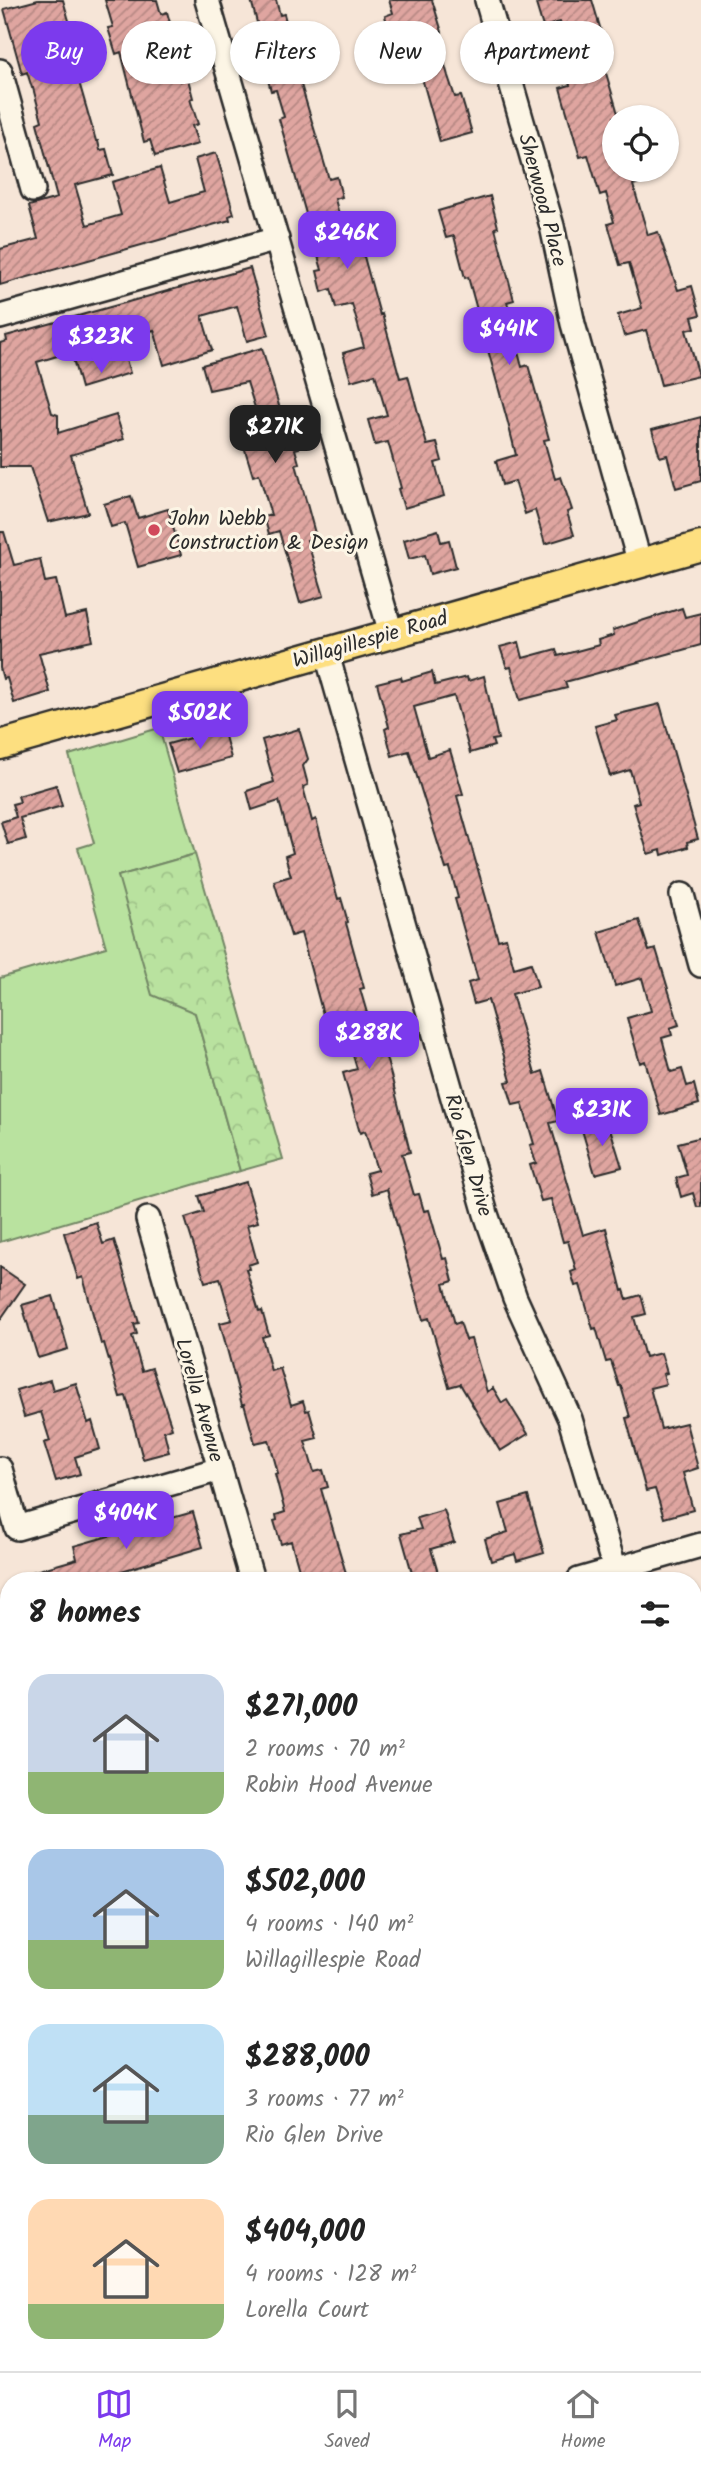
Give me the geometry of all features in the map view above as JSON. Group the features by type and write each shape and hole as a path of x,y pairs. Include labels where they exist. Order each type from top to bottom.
{"main road":[{"name":"Willagillespie Road","path":"0,745 701,546"}],"street":[{"path":"207,0 391,633"},
{"name":"Sherwood Place","path":"487,0 552,226 573,324 640,564"},
{"path":"0,71 33,190"},
{"path":"0,317 277,239"},
{"name":"Rio Glen Drive","path":"326,651 485,1214 515,1298 570,1419 615,1570"},
{"path":"681,895 701,965"},
{"name":"Lorella Avenue","path":"148,1219 250,1572"},
{"path":"0,1469 18,1528 220,1469"},
{"path":"608,1572 701,1545"}],"green space":[{"path":"159,728 195,854 118,876 195,1013 240,1171 0,1242 0,978 106,947 78,848 94,843 69,755"},
{"path":"195,854 283,1159 240,1171 195,1013 152,995 118,876"}],"building":[{"path":"38,0 63,0 69,21 21,21 21,70 4,9"},
{"path":"105,0 157,0 161,14 167,12 170,21 121,21 121,52 116,54 108,28 113,27"},
{"path":"251,0 276,0 280,15 284,14 286,21 257,21"},
{"path":"389,0 432,0 439,21 386,21 385,16 393,13"},
{"path":"551,0 592,0 598,21 541,21 536,4"},
{"path":"446,69 455,97 461,96 472,133 440,142 424,84 446,84"},
{"path":"31,84 80,84 96,141 100,150 106,149 113,175 75,185 87,225 121,215 112,182 160,168 170,202 204,192 195,159 216,153 234,214 229,216 230,220 0,285 0,249 38,239 29,206 57,198 37,123 42,121"},
{"path":"129,84 189,84 193,98 190,99 198,124 192,126 198,144 155,156 150,140 144,142"},
{"path":"269,84 301,84 329,179 337,177 342,197 335,199 347,245 360,242 400,378 408,376 427,445 437,443 442,461 435,463 444,496 404,508 388,442 375,445 368,420 387,415 375,374 351,381 343,353 364,347 352,304 336,308 331,289 322,292 317,271 322,270 279,119 284,117 276,90 271,91"},
{"path":"609,84 615,105 602,105 602,182 639,182 633,185 648,235 658,232 678,290 692,286 700,315 692,317 695,328 686,330 699,376 661,385 646,330 624,336 618,315 642,308 629,263 620,265 608,224 614,222 606,193 600,195 588,155 580,157 560,88 570,85"},
{"path":"490,196 498,227 495,228 514,300 507,302 516,332 513,333 522,367 528,365 549,439 544,440 555,479 561,477 572,510 567,512 574,535 545,544 535,510 525,514 515,481 502,485 496,461 516,455 468,277 465,278 454,236 446,238 438,211"},
{"path":"250,268 269,335 247,341 237,306 202,316 212,350 164,365 154,330 120,339 130,373 81,388 71,352 37,362 52,413 58,415 58,433 116,415 124,439 71,455 88,513 48,522 30,467 0,467 0,343 7,341 6,336"},
{"path":"262,348 280,409 283,408 288,425 292,423 299,448 295,449 299,463 296,464 316,537 307,540 324,596 300,603 279,531 269,534 264,517 271,515 259,474 253,476 243,443 264,437 247,382 209,390 202,365"},
{"path":"701,417 701,481 676,488 667,455 660,457 652,430"},
{"name":"John Webb Construction & Design","path":"131,496 138,518 168,509 181,555 138,567 125,523 111,527 104,504"},
{"path":"438,530 441,542 449,540 456,567 430,574 425,555 409,559 404,540"},
{"path":"0,532 4,532 14,565 40,559 45,582 56,580 65,618 87,613 93,641 39,653 50,692 14,703 7,678 3,679 0,668"},
{"path":"682,608 685,617 701,613 701,645 565,682 567,688 520,700 511,667 507,668 500,647 519,642 523,658 556,649 558,656 599,645 598,640 614,635 613,630"},
{"path":"432,672 435,685 484,676 498,739 492,740 494,746 470,753 454,696 414,707 428,757 450,750 463,794 457,796 498,940 506,938 514,968 531,963 538,987 512,994 535,1074 543,1071 558,1121 550,1123 583,1235 606,1228 622,1291 624,1290 627,1299 641,1295 646,1314 634,1317 645,1357 661,1353 667,1373 663,1374 666,1384 650,1388 661,1429 686,1423 698,1468 683,1473 693,1510 664,1518 655,1489 646,1491 626,1418 630,1417 621,1386 611,1361 606,1362 580,1285 575,1286 571,1272 576,1270 568,1241 563,1242 551,1199 541,1201 530,1165 536,1163 530,1145 534,1144 522,1103 513,1105 506,1082 511,1081 488,1000 474,1004 468,983 478,980 455,899 458,898 450,868 446,869 409,751 392,756 385,729 389,727 377,683 401,677 402,681"},
{"path":"660,704 698,839 687,842 688,847 662,855 661,850 648,854 633,804 639,802 630,770 610,776 595,726 617,720 615,715"},
{"path":"223,729 231,758 177,773 168,744"},
{"path":"299,729 308,759 303,766 308,785 303,787 312,821 316,819 338,899 341,898 348,922 346,923 364,988 360,989 369,1020 375,1018 392,1079 410,1152 402,1154 414,1195 419,1194 424,1211 429,1210 443,1259 447,1258 453,1281 444,1284 455,1324 460,1322 466,1340 471,1339 487,1392 493,1388 502,1403 507,1400 528,1434 500,1451 460,1384 449,1387 429,1318 423,1320 387,1189 372,1194 366,1173 377,1170 365,1131 360,1133 343,1073 357,1069 342,1017 325,1022 301,933 291,936 274,881 291,876 285,856 293,853 279,801 252,810 247,791 274,782 262,740"},
{"path":"56,785 62,806 20,818 26,839 8,844 1,822 16,817 12,804 20,802 18,796"},
{"path":"639,920 649,951 656,949 679,1025 670,1028 672,1035 662,1038 671,1072 682,1069 687,1086 694,1084 699,1104 661,1115 645,1061 640,1063 627,1018 651,1011 642,978 615,986 599,932"},
{"path":"608,1122 622,1167 595,1174 582,1130"},
{"path":"701,1137 701,1207 697,1207 693,1193 681,1197 676,1178 687,1175 678,1143"},
{"path":"246,1182 258,1222 247,1225 257,1262 248,1265 249,1269 246,1269 269,1335 262,1337 271,1371 280,1368 291,1405 303,1401 306,1411 309,1410 317,1438 305,1441 314,1472 323,1470 328,1487 321,1489 346,1572 300,1572 291,1541 281,1544 274,1521 277,1520 276,1515 285,1512 269,1440 255,1443 220,1323 232,1320 220,1278 205,1282 185,1218 204,1212 199,1196"},
{"path":"96,1222 103,1244 114,1240 139,1323 134,1324 137,1334 132,1336 142,1371 152,1368 172,1428 164,1431 169,1452 143,1459 126,1396 120,1397 104,1343 101,1344 83,1277 78,1279 64,1233"},
{"path":"0,1267 25,1284 0,1320"},
{"path":"53,1296 68,1349 38,1358 22,1305"},
{"path":"50,1380 53,1390 76,1383 88,1423 92,1421 100,1449 75,1457 80,1474 56,1481 44,1443 50,1441 41,1412 24,1417 16,1390"},
{"path":"528,1496 544,1553 517,1561 515,1554 491,1561 485,1539 508,1532 500,1504"},
{"path":"444,1510 454,1542 431,1549 438,1572 412,1572 401,1534 421,1529 417,1518"},
{"path":"193,1512 203,1547 118,1572 32,1572 77,1559 74,1546"}],"place":[{"name":"John Webb Construction & Design","path":"154,530"}]}
